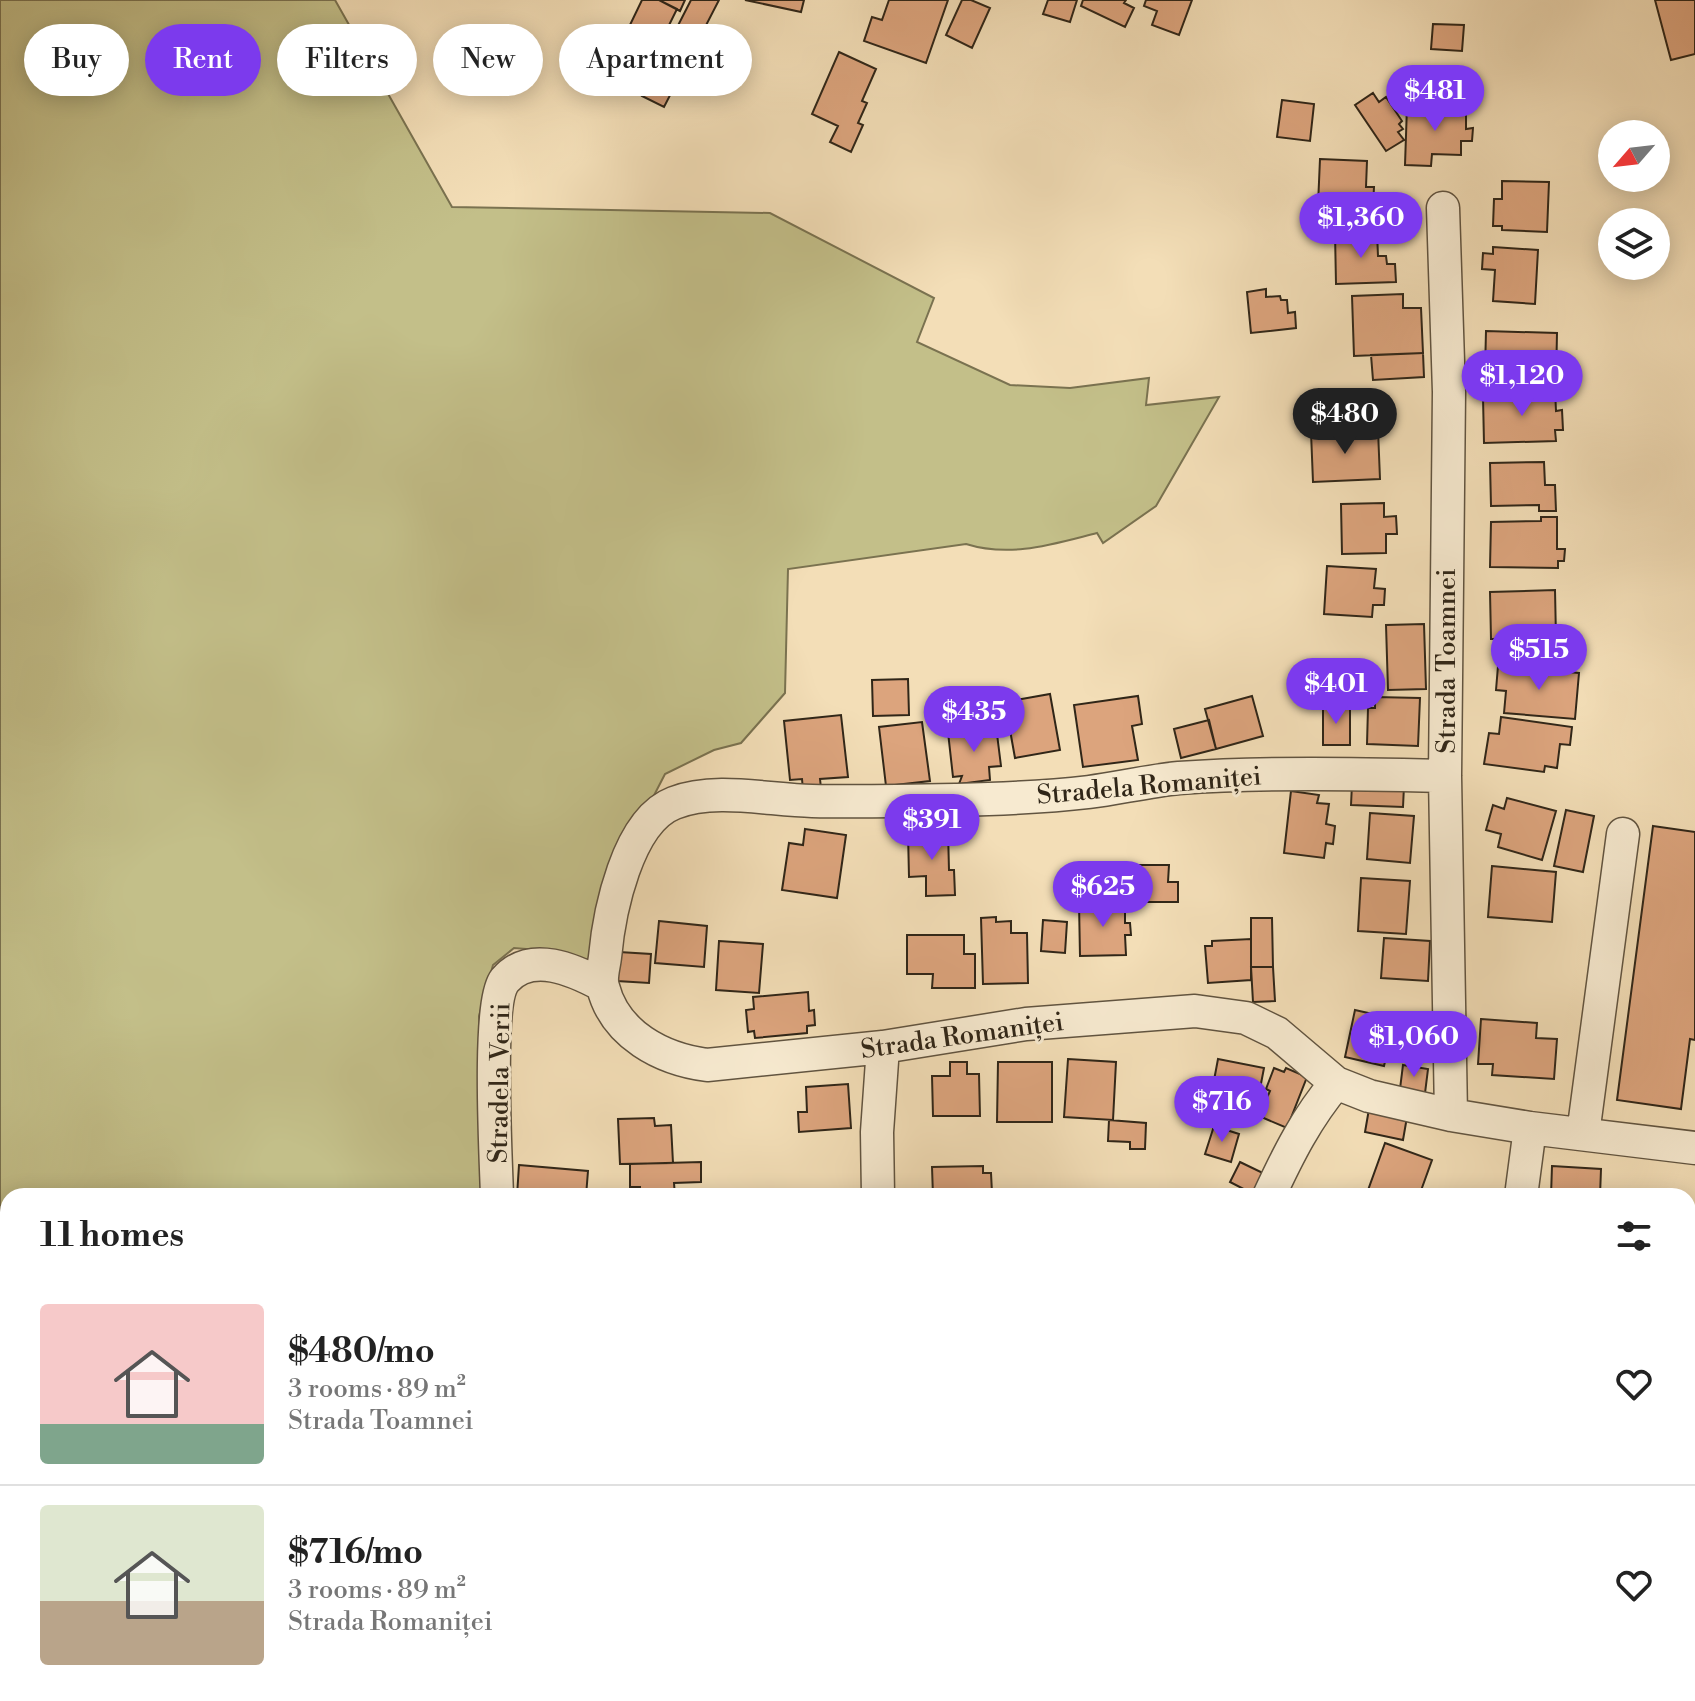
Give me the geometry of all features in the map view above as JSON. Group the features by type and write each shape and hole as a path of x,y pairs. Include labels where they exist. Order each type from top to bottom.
{"street":[{"name":"Strada Toamnei","path":"1443,208 1449,392 1445,776 1451,1115"},
{"name":"Stradela Romaniței","path":"602,985 608,923 629,857 643,828 654,817 669,805 693,796 811,801 960,800 1087,792 1176,779 1286,773 1445,776"},
{"path":"1583,1134 1623,834"},
{"name":"Stradela Verii","path":"497,1188 494,1071 498,999 504,982 521,968 541,965 571,968 602,985"},
{"name":"Strada Romaniței","path":"602,985 613,1009 629,1030 656,1051 681,1061 707,1065 883,1047 1026,1024 1195,1011 1246,1018 1277,1033 1336,1083 1369,1096 1451,1115 1530,1128 1695,1148"},
{"path":"878,1188 877,1132 883,1047"},
{"path":"1273,1188 1293,1144 1336,1083"},
{"path":"1522,1188 1530,1128"}],"shaded area":[{"path":"0,0 335,0 349,24 277,24 277,96 389,96 452,207 770,213 934,298 917,342 1010,385 1070,388 1149,378 1146,405 1219,397 1156,506 1103,543 1097,533 1016,550 966,544 788,569 785,693 741,743 714,750 665,774 647,809 591,958 578,962 551,951 514,948 493,965 479,1016 487,1188 0,1188"}],"building":[{"path":"642,0 659,0 677,9 670,24 630,24"},
{"path":"659,0 685,0 680,11"},
{"path":"691,0 719,0 707,24 679,24"},
{"path":"745,0 804,0 801,12"},
{"path":"889,0 948,0 926,63 864,41 872,17 882,20"},
{"path":"962,0 971,0 990,8 972,48 946,35"},
{"path":"1048,0 1077,0 1070,22 1043,14"},
{"path":"1083,0 1126,0 1124,3 1134,8 1125,27 1081,6"},
{"path":"1146,0 1192,0 1179,35 1152,25 1157,11 1144,6"},
{"path":"1655,0 1695,0 1695,54 1671,60"},
{"path":"1433,24 1464,25 1462,51 1431,49"},
{"path":"839,52 876,69 862,101 867,103 858,123 863,125 851,152 830,142 838,126 812,114"},
{"path":"1373,93 1379,102 1386,97 1402,121 1399,124 1403,129 1398,132 1404,140 1386,151 1355,105"},
{"path":"642,96 670,96 664,107"},
{"path":"1282,100 1314,104 1310,141 1277,137"},
{"path":"1407,106 1466,108 1466,129 1473,128 1472,141 1461,141 1461,155 1432,154 1431,166 1405,165"},
{"path":"1320,159 1367,161 1366,187 1374,187 1373,207 1318,205"},
{"path":"1502,181 1549,182 1547,232 1502,230 1502,226 1493,226 1494,199 1502,199"},
{"path":"1377,232 1378,256 1386,256 1387,264 1395,264 1396,282 1336,284 1335,233"},
{"path":"1493,247 1538,250 1535,304 1493,301 1495,270 1482,269 1483,253 1493,254"},
{"path":"1266,289 1266,297 1280,296 1281,300 1287,300 1288,313 1295,312 1296,328 1251,333 1247,292"},
{"path":"1403,294 1403,308 1421,308 1423,353 1354,356 1352,296"},
{"path":"1486,331 1557,333 1556,381 1540,380 1540,373 1485,372"},
{"path":"1423,353 1424,377 1373,380 1371,355"},
{"path":"1539,389 1555,389 1556,411 1562,410 1563,430 1555,430 1556,441 1484,443 1483,397 1539,396"},
{"path":"1378,430 1380,479 1313,482 1311,432"},
{"path":"1544,462 1545,485 1555,485 1556,511 1539,511 1539,505 1491,506 1490,463"},
{"path":"1384,503 1384,517 1396,516 1397,534 1386,534 1386,553 1342,554 1341,504"},
{"path":"1541,517 1557,517 1557,549 1565,549 1564,561 1558,561 1558,568 1490,567 1491,522 1541,521"},
{"path":"1327,566 1376,569 1374,588 1385,589 1384,605 1373,605 1372,617 1324,614"},
{"path":"1555,590 1556,638 1491,639 1490,592"},
{"path":"1424,624 1426,689 1388,690 1386,625"},
{"path":"1498,666 1579,673 1575,719 1504,713 1506,691 1496,690"},
{"path":"908,679 909,715 873,716 872,680"},
{"path":"1050,694 1060,750 1015,758 1005,702"},
{"path":"1138,696 1142,724 1132,726 1138,760 1083,767 1074,705"},
{"path":"1252,696 1263,736 1216,749 1205,709"},
{"path":"1375,697 1420,698 1418,746 1367,744 1368,708 1375,708"},
{"path":"1323,707 1350,707 1350,745 1323,745"},
{"path":"841,715 848,777 820,779 821,788 803,790 802,779 790,780 784,721"},
{"path":"1501,717 1572,727 1570,745 1560,744 1557,768 1545,766 1544,772 1484,764 1489,733 1499,734"},
{"path":"1209,720 1216,749 1181,758 1174,729"},
{"path":"922,722 930,781 886,786 879,727"},
{"path":"996,726 1001,766 989,767 990,780 959,784 962,776 953,777 948,732"},
{"path":"1352,784 1404,786 1403,807 1351,805"},
{"path":"1291,791 1319,795 1317,803 1329,804 1326,824 1335,826 1333,844 1326,843 1324,858 1284,853"},
{"path":"1507,798 1556,811 1542,860 1498,847 1501,834 1486,830 1493,805 1504,809"},
{"path":"1566,810 1594,816 1583,872 1554,866"},
{"path":"1370,813 1414,816 1410,863 1367,859"},
{"path":"1653,826 1695,832 1695,1040 1690,1039 1681,1109 1617,1100"},
{"path":"805,829 846,835 837,898 782,890 789,843 803,845"},
{"path":"948,831 949,870 954,870 955,895 926,896 926,876 909,877 908,833"},
{"path":"1132,865 1169,865 1168,882 1178,882 1178,902 1132,902"},
{"path":"1492,866 1556,872 1552,922 1488,917"},
{"path":"1361,878 1410,881 1406,934 1358,931"},
{"path":"1125,902 1125,923 1130,923 1131,935 1125,935 1126,955 1080,956 1079,903"},
{"path":"996,917 996,922 1011,921 1011,933 1027,933 1028,983 983,984 981,918"},
{"path":"1251,918 1272,918 1273,967 1251,967"},
{"path":"1043,920 1067,922 1065,953 1041,951"},
{"path":"659,921 707,926 704,967 655,963"},
{"path":"907,935 964,935 964,954 975,954 975,988 932,988 933,974 907,974"},
{"path":"1384,938 1430,941 1428,981 1381,978"},
{"path":"1251,939 1251,980 1208,983 1205,946 1212,946 1212,941"},
{"path":"719,941 763,944 759,993 716,990"},
{"path":"619,952 651,954 649,983 617,981"},
{"path":"1251,967 1273,967 1275,1001 1253,1002"},
{"path":"808,992 809,1011 814,1010 815,1025 807,1026 807,1033 755,1038 754,1031 748,1032 746,1010 754,1009 753,997"},
{"path":"1355,1010 1395,1019 1384,1066 1345,1057"},
{"path":"1481,1019 1537,1023 1536,1038 1557,1039 1554,1079 1492,1075 1493,1064 1478,1064"},
{"path":"1068,1059 1116,1062 1113,1120 1064,1117"},
{"path":"1218,1059 1264,1068 1254,1120 1235,1117 1239,1096 1212,1091"},
{"path":"950,1062 967,1062 967,1074 979,1074 980,1116 933,1116 932,1076 950,1076"},
{"path":"998,1062 1052,1062 1052,1122 997,1122"},
{"path":"1403,1065 1428,1069 1425,1093 1400,1089"},
{"path":"1274,1068 1284,1072 1286,1068 1307,1077 1287,1128 1259,1116 1270,1091 1266,1089"},
{"path":"848,1084 851,1128 799,1132 798,1112 807,1112 806,1087"},
{"path":"1369,1109 1407,1117 1403,1140 1365,1132"},
{"path":"654,1118 655,1126 671,1125 673,1163 620,1164 618,1119"},
{"path":"1109,1120 1146,1123 1145,1149 1130,1149 1130,1142 1108,1141"},
{"path":"1214,1126 1239,1134 1231,1162 1205,1154"},
{"path":"1385,1143 1432,1160 1422,1188 1369,1188"},
{"path":"701,1162 701,1182 674,1183 674,1188 630,1187 630,1164"},
{"path":"1240,1162 1267,1175 1261,1188 1242,1188 1230,1182"},
{"path":"519,1165 588,1171 587,1188 518,1188"},
{"path":"983,1166 983,1173 991,1173 992,1188 933,1188 932,1167"},
{"path":"1552,1166 1601,1169 1600,1188 1551,1188"}]}
